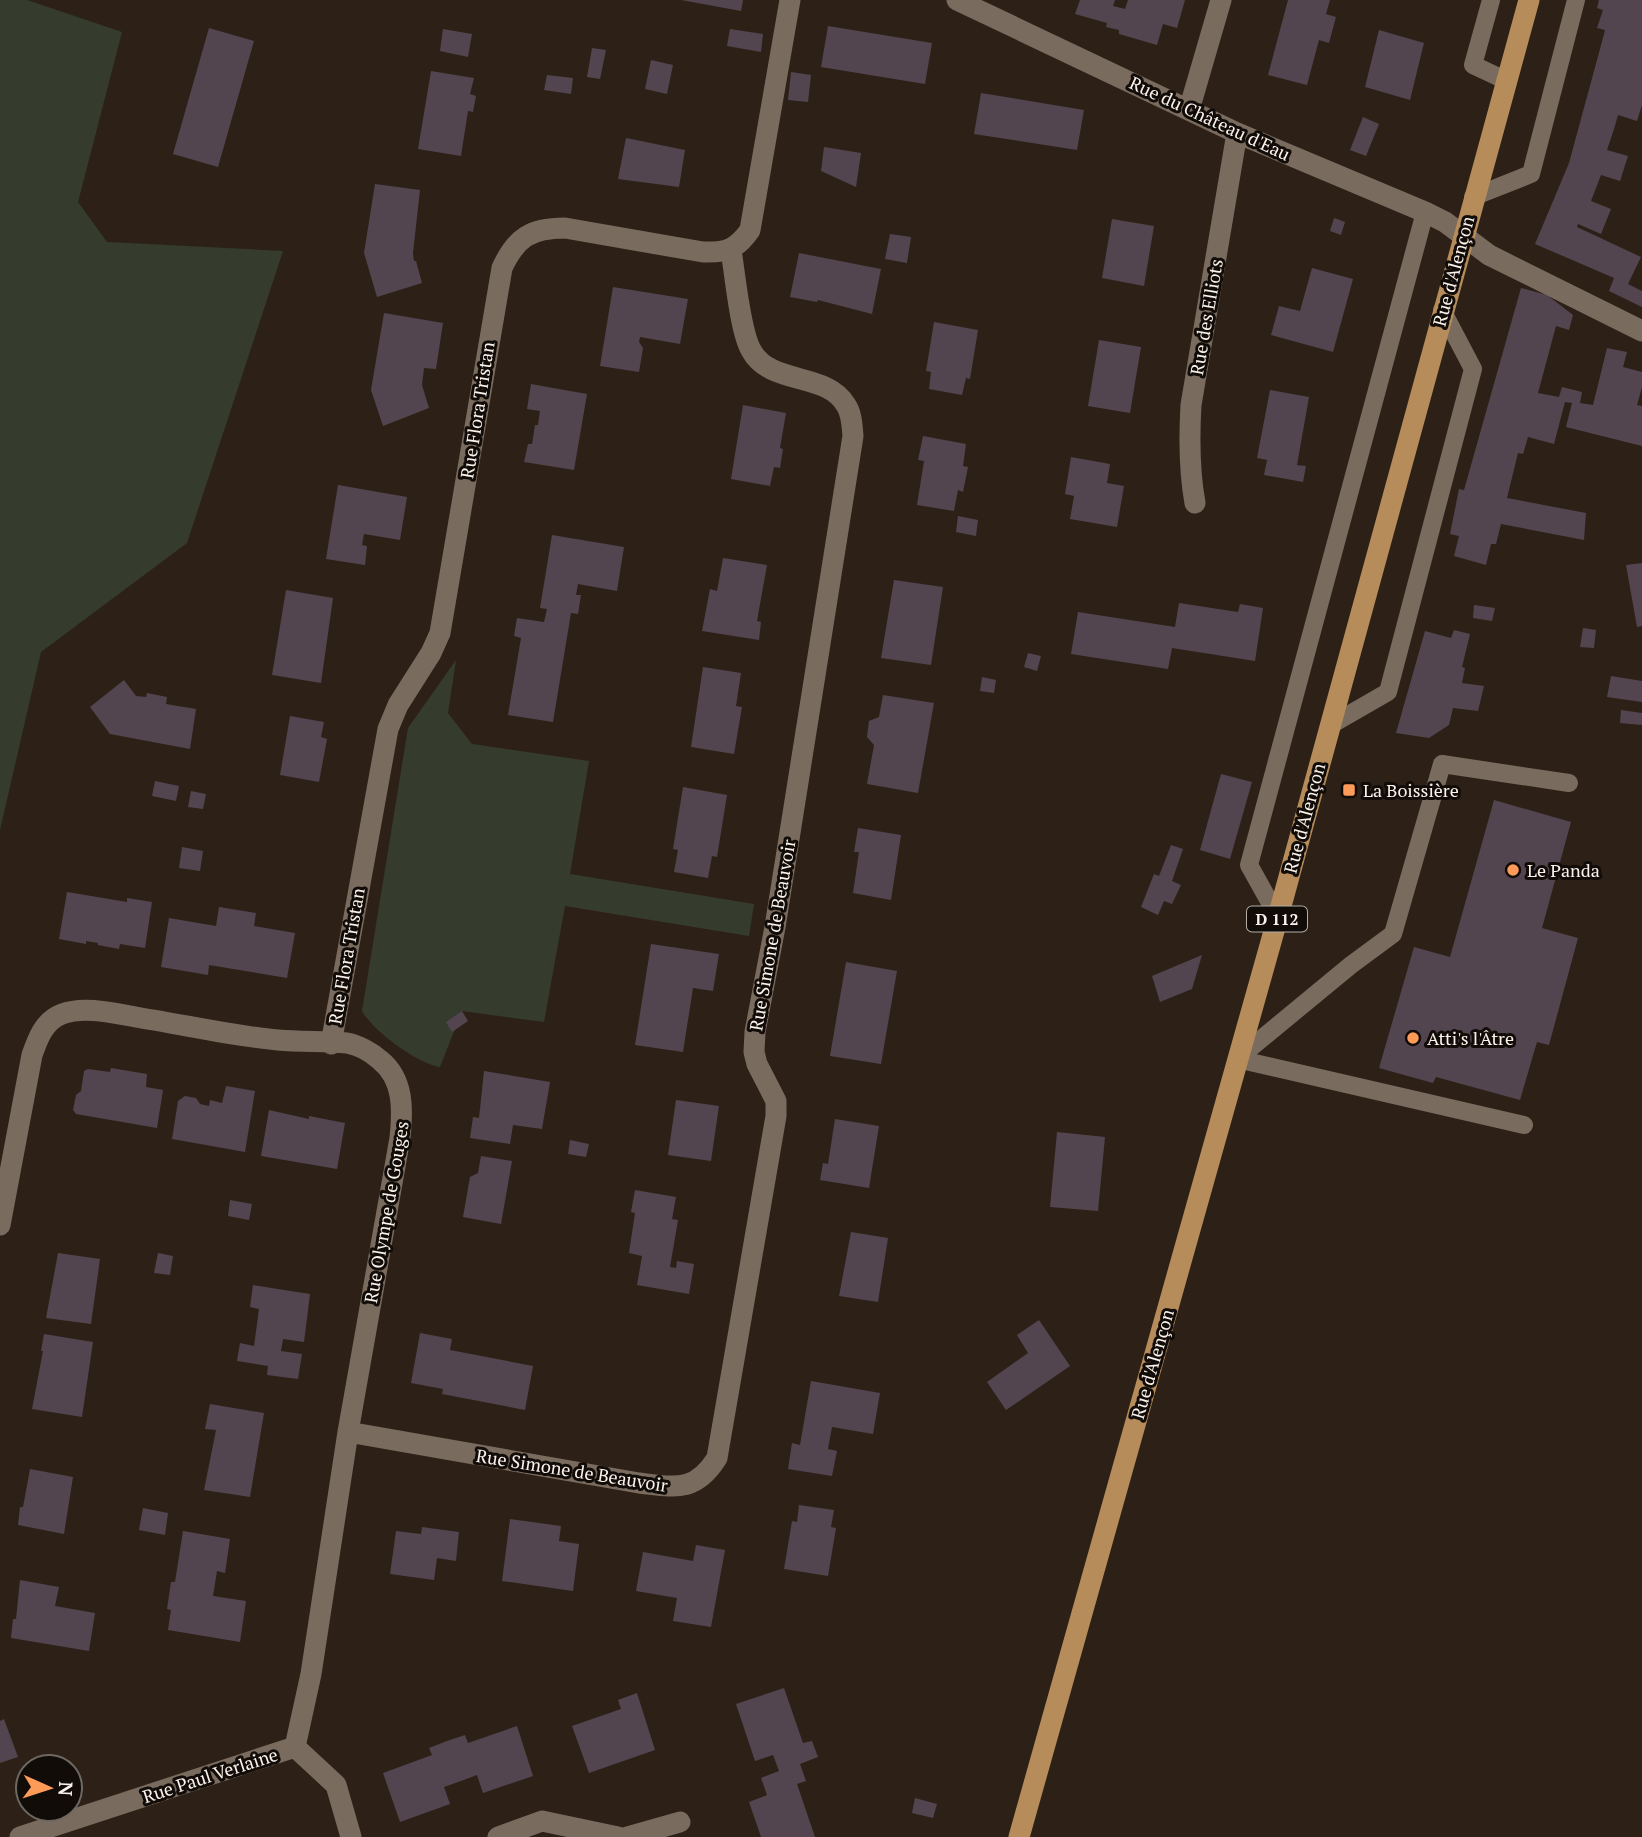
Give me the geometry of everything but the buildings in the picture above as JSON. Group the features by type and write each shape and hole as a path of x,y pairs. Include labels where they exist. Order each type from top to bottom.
{"main road":[{"name":"Rue d'Alençon","path":"1019,1837 1278,917 1529,0"}],"street":[{"path":"731,250 741,243 750,230 790,0"},
{"name":"Rue du Château d'Eau","path":"957,0 1237,133 1425,212 1463,235 1489,255 1642,331"},
{"path":"1189,110 1221,0"},
{"name":"Rue des Elliots","path":"1195,503 1188,444 1191,405 1237,133"},
{"name":"Rue Flora Tristan","path":"331,1044 387,729 398,705 432,653 447,606 496,291 509,253 521,239 534,231 548,228 565,228 703,252 720,253 731,250"},
{"name":"Rue Simone de Beauvoir","path":"348,1433 670,1486 686,1486 696,1482 708,1472 717,1458 776,1116 776,1101 757,1065 754,1052 755,1032 775,927 853,436 851,417 846,404 834,391 784,374 764,364 751,351 731,250"},
{"name":"Rue Olympe de Gouges","path":"0,1225 32,1055 38,1036 56,1017 77,1011 111,1013 276,1040 348,1043 365,1049 382,1061 392,1074 400,1090 403,1112 348,1433 311,1674 295,1747"},
{"name":"Rue Paul Verlaine","path":"20,1837 295,1747 336,1785 351,1837"},
{"path":"498,1837 542,1821 618,1837"},
{"path":"627,1837 680,1822"}],"lane":[{"path":"1491,0 1473,65 1505,80"},
{"path":"1473,197 1531,174 1576,0"},
{"path":"1278,917 1249,865 1425,212"},
{"path":"1329,726 1388,692 1473,369 1442,310"},
{"path":"1237,1059 1393,934 1442,764 1569,783"},
{"path":"1237,1059 1524,1125"}],"green space":[{"path":"0,0 27,0 122,32 78,202 107,242 283,251 187,543 41,652 0,830"},
{"path":"456,660 448,713 472,744 589,761 570,874 754,904 749,936 565,906 544,1022 462,1011 440,1067 420,1060 397,1045 376,1028 362,1011 408,728"}],"place":[{"name":"La Boissière","path":"1349,790"},
{"name":"Le Panda","path":"1513,870"},
{"name":"Atti's l'Âtre","path":"1413,1038"}]}
